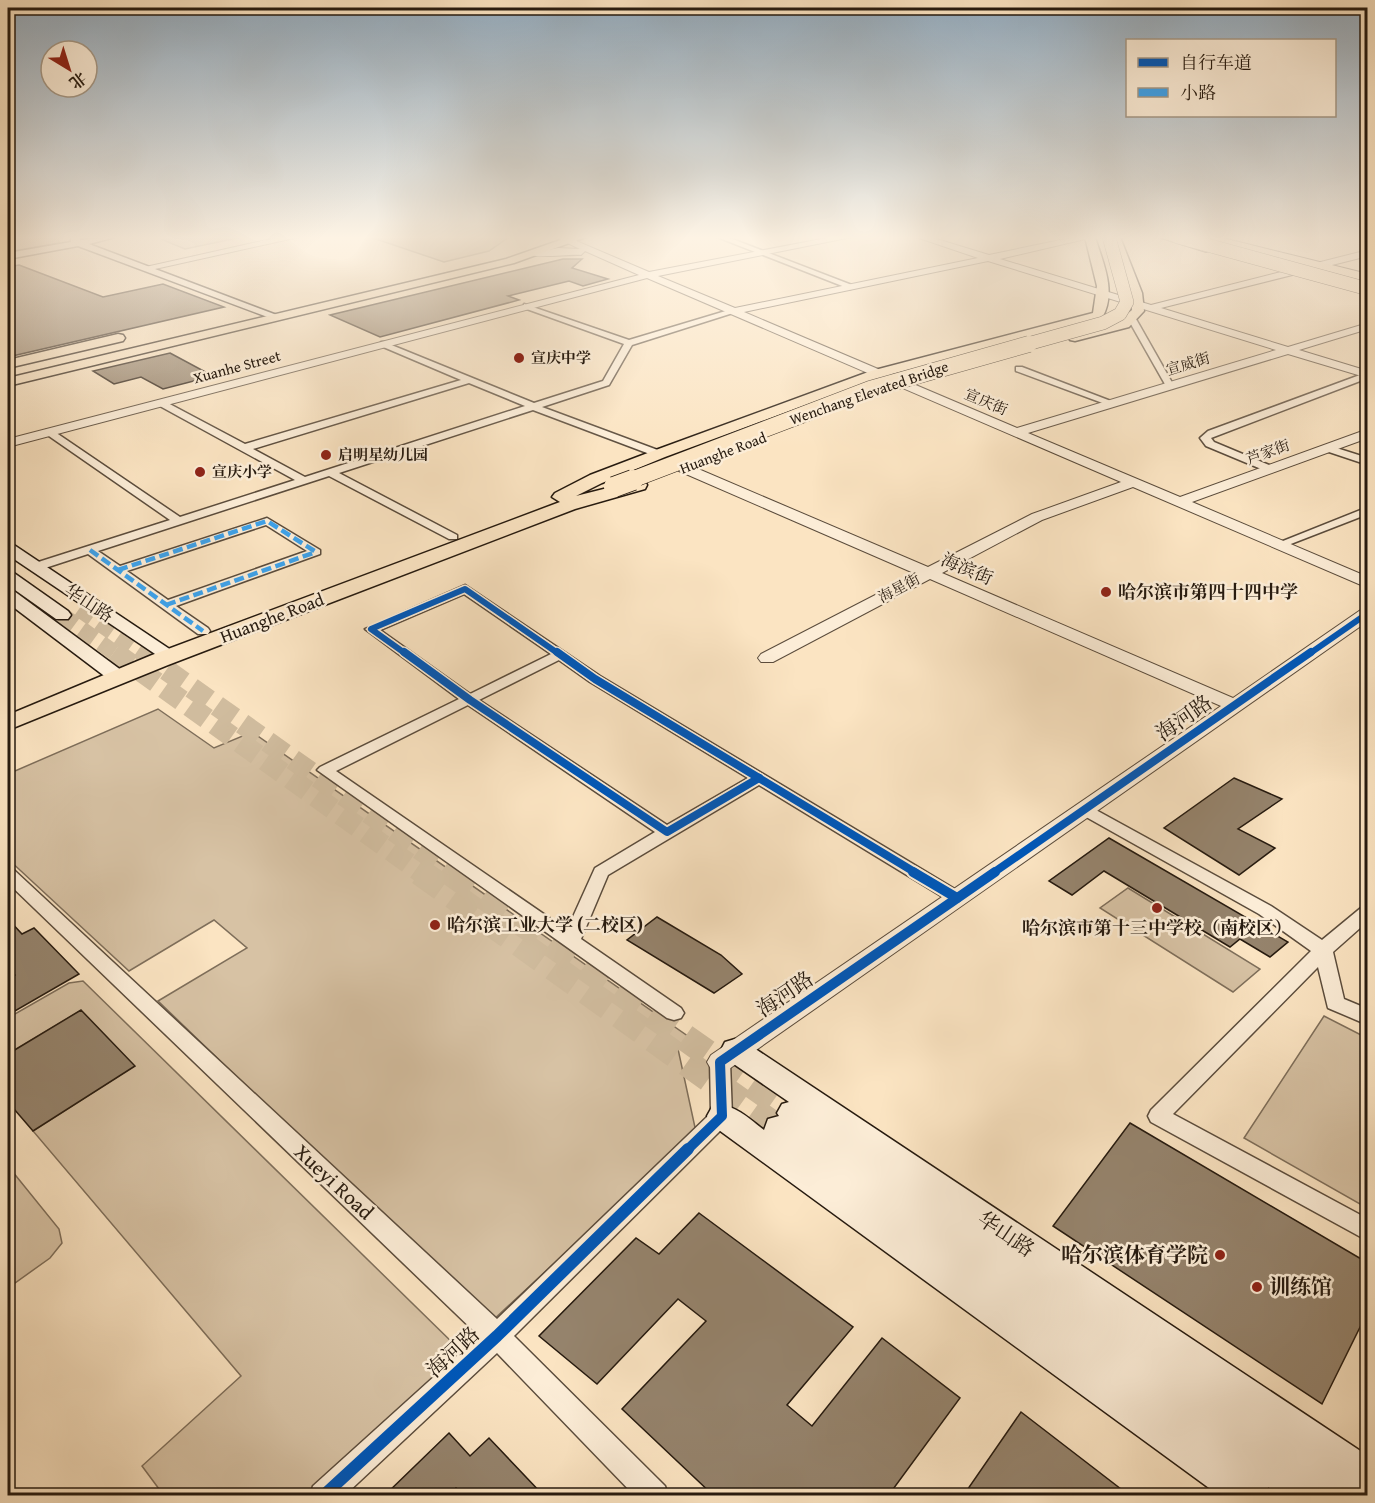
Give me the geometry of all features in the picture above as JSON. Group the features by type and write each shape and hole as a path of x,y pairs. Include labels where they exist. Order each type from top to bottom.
{"highway":[{"name":"Wenchang Elevated Bridge","path":"609,484 860,386 1100,319 1113,307"},
{"name":"Wenchang Elevated Bridge","path":"609,484 880,386 1086,329 1113,319 1125,307"}],"main road":[{"path":"258,307 266,310"},
{"path":"8,370 278,307"},
{"path":"8,375 280,307"},
{"name":"Huanghe Road","path":"565,501 597,479 876,374 1098,315 1101,307"},
{"path":"1131,319 1144,307"},
{"path":"228,313 266,310"},
{"path":"8,382 266,310"},
{"name":"Huanghe Road","path":"165,652 203,631 453,537 565,501 622,491 901,384 1124,324 1131,319"},
{"path":"8,364 136,334"},
{"name":"Huanghe Road","path":"8,710 112,673 609,484"},
{"name":"华山路","path":"8,548 165,652"},
{"path":"8,561 79,609"},
{"path":"8,577 62,615"},
{"path":"8,595 112,673"},
{"name":"Huanghe Road","path":"8,723 112,673"},
{"name":"华山路","path":"728,1056 1368,1479"},
{"path":"722,1116 1253,1496"},
{"path":"1313,1496 1016,1288 785,1121 1355,1496"}],"street":[{"name":"Xuanhe Street","path":"8,443 523,307"},
{"path":"530,307 629,342 756,307"},
{"name":"宣庆街","path":"721,307 1368,583"},
{"path":"1144,307 1367,375"},
{"path":"1131,319 1170,386"},
{"name":"宣威街","path":"1017,432 1368,326"},
{"path":"36,567 606,383 629,342"},
{"path":"384,344 532,406 659,454"},
{"path":"1019,369 1112,403"},
{"path":"1270,469 1210,444 1206,438 1211,432 1367,375"},
{"path":"244,448 469,380"},
{"path":"160,403 305,481"},
{"path":"49,432 178,522"},
{"name":"芦家街","path":"1180,502 1368,433"},
{"path":"1327,448 1368,462"},
{"name":"海滨街","path":"684,468 1235,705"},
{"path":"330,472 453,537"},
{"name":"海星街","path":"767,658 1037,517 1135,482"},
{"path":"1279,545 1368,510"},
{"path":"118,570 267,521 316,552 166,605"},
{"path":"90,550 203,631"},
{"path":"667,832 470,700 371,629 465,589 596,679 957,898"},
{"name":"海河路","path":"728,1056 1368,613"},
{"path":"560,655 325,770 674,1013"},
{"path":"571,942 601,872 759,778"},
{"path":"1085,809 1265,910 1323,950 1335,1003 1368,1018"},
{"name":"Xueyi Road","path":"8,874 497,1336 655,1496"},
{"path":"1368,911 1323,950 1158,1116 1368,1231"},
{"path":"722,1116 728,1056"},
{"name":"海河路","path":"323,1496 497,1336 722,1116"}],"shaded area":[{"path":"158,709 214,748 252,732 692,1039 678,1049 696,1132 491,1322 158,1001 247,948 214,920 129,971 8,859 8,774"},
{"path":"1128,888 1260,969 1233,992 1100,908"},
{"path":"83,981 461,1351 310,1495 160,1495 162,1493 142,1466 241,1376 33,1131 134,1066 80,1011 8,1054 8,1018 69,983"},
{"path":"1324,1016 1367,1038 1367,1208 1244,1138"},
{"path":"8,1166 59,1229 62,1243 50,1258 8,1288"}],"building":[{"path":"8,307 223,307 8,357"},
{"path":"363,307 492,307 380,337 330,315"},
{"path":"170,353 213,376 163,389 141,377 114,384 93,371"},
{"path":"1234,778 1282,799 1238,829 1275,848 1239,875 1164,828"},
{"name":"哈尔滨市第十三中学校（南校区）","path":"1109,838 1288,942 1270,957 1240,939 1230,947 1104,871 1072,895 1049,881"},
{"path":"657,917 721,955 742,974 714,993 627,940"},
{"path":"8,919 22,934 34,928 79,974 8,1015 8,979 15,975 8,967"},
{"path":"81,1010 135,1066 33,1131 8,1102 8,1054"},
{"name":"训练馆","path":"1130,1123 1368,1263 1368,1311 1322,1404 1053,1226"},
{"path":"699,1213 853,1327 787,1405 812,1426 882,1338 960,1398 888,1496 714,1496 622,1409 706,1321 678,1299 597,1384 539,1336 636,1238 659,1254"},
{"path":"1021,1412 1130,1496 963,1496"},
{"path":"449,1433 470,1456 489,1438 544,1496 463,1496 456,1488 449,1496 384,1496"}],"tunnel":[{"path":"79,609 143,654"},
{"path":"62,615 116,654"},
{"path":"114,652 422,873"},
{"path":"141,652 453,873"},
{"path":"420,872 778,1128"},
{"path":"450,872 792,1113"}],"marked path":[{"path":"118,570 267,521 316,552"},
{"path":"90,550 203,631"},
{"path":"166,605 316,552"}],"cycle path":[{"path":"759,778 667,832 470,700 371,629 465,589 595,679 957,898"},
{"path":"323,1496 497,1336 722,1116 720,1062 1368,613"}],"place":[{"name":"宣庆中学","path":"519,358"},
{"name":"启明星幼儿园","path":"326,455"},
{"name":"宣庆小学","path":"200,472"},
{"name":"哈尔滨市第四十四中学","path":"1106,592"},
{"name":"哈尔滨市第十三中学校（南校区）","path":"1157,908"},
{"name":"哈尔滨工业大学 (二校区)","path":"435,925"},
{"name":"哈尔滨体育学院","path":"1220,1255"},
{"name":"训练馆","path":"1257,1287"}]}
